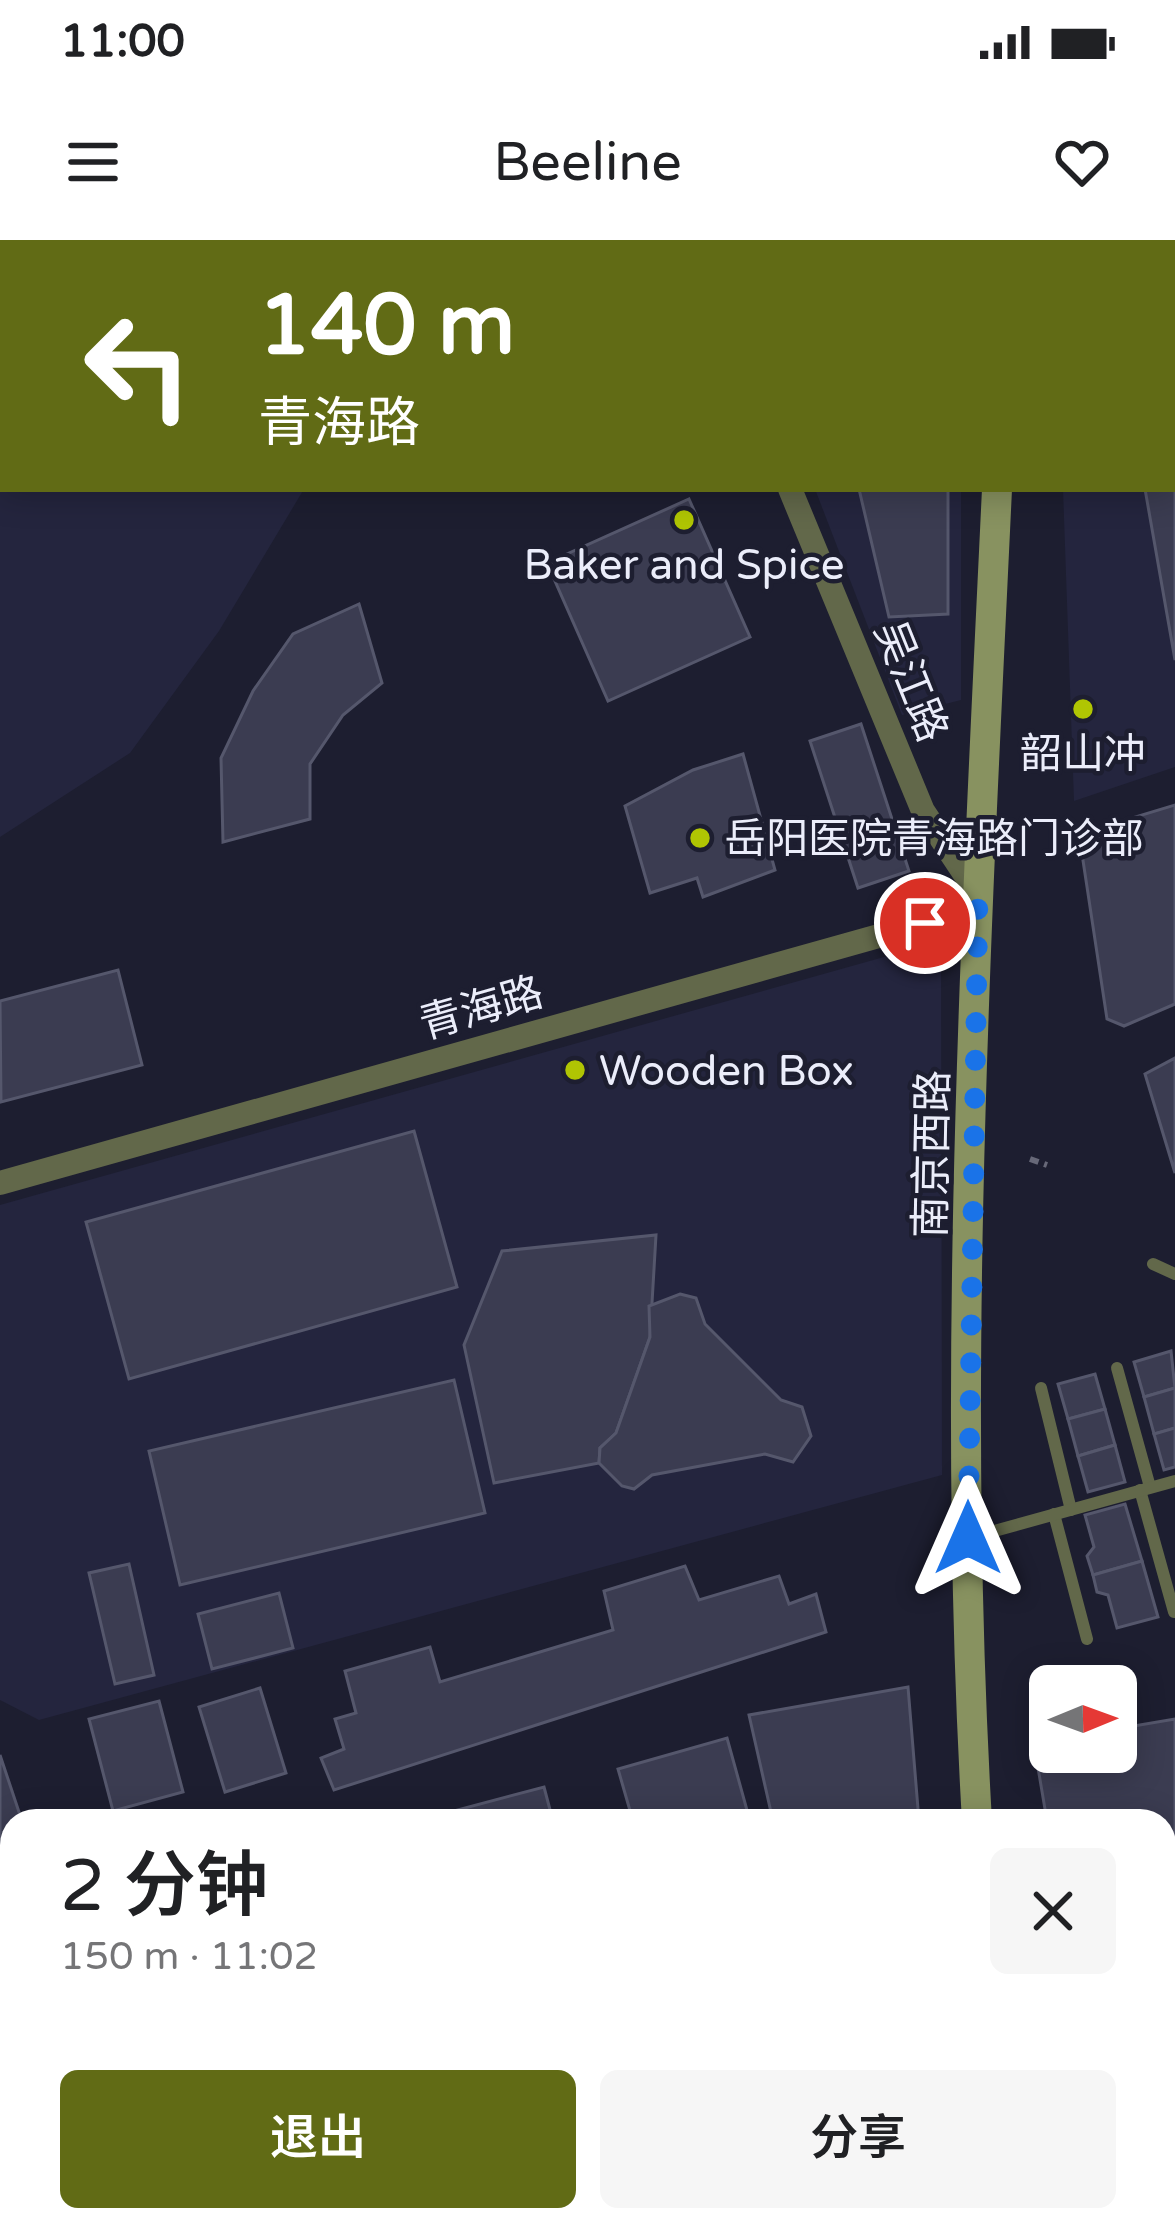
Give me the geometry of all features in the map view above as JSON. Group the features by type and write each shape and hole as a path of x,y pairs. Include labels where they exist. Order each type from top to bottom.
{"main road":[{"name":"南京西路","path":"977,1809 968,1538 978,894 997,492"}],"street":[{"name":"吴江路","path":"791,492 923,811 978,894"},
{"name":"青海路","path":"0,1183 925,923 978,894"}],"lane":[{"path":"1153,1264 1175,1274"},
{"path":"1117,1368 1174,1612"},
{"path":"1041,1388 1072,1510"},
{"path":"968,1538 1175,1480"},
{"path":"1054,1514 1087,1639"}],"path":[{"path":"1030,1159 1047,1165"}],"shaded area":[{"path":"0,492 302,492 219,631 130,753 0,837"},
{"path":"816,492 961,492 961,700 902,715"},
{"path":"1063,492 1175,492 1175,767 1074,801"},
{"path":"941,941 942,1475 39,1720 0,1700 0,1205"}],"building":[{"path":"860,492 948,492 948,614 889,617"},
{"path":"1146,492 1175,492 1175,660"},
{"path":"689,499 750,637 608,701 547,563"},
{"path":"359,604 382,683 343,715 310,764 310,819 223,842 221,758 253,691 293,634"},
{"path":"861,724 909,871 858,888 810,741"},
{"name":"岳阳医院青海路门诊部","path":"743,754 775,870 703,897 697,878 650,893 625,806 693,770"},
{"path":"1175,805 1175,1004 1124,1026 1107,1019 1079,834"},
{"path":"118,970 142,1065 1,1102 0,1001"},
{"path":"1175,1058 1175,1173 1145,1074"},
{"path":"414,1131 457,1287 129,1379 86,1222"},
{"path":"656,1235 650,1337 616,1433 600,1448 599,1463 494,1483 464,1345 502,1251"},
{"path":"680,1294 696,1298 705,1324 781,1400 802,1407 811,1436 793,1462 765,1454 652,1475 634,1489 622,1486 599,1463 600,1448 616,1433 650,1337 649,1306"},
{"path":"1171,1351 1175,1388 1144,1397 1134,1362"},
{"path":"1095,1374 1105,1409 1068,1419 1058,1384"},
{"path":"454,1380 485,1513 180,1585 149,1451"},
{"path":"1175,1388 1175,1428 1154,1434 1144,1397"},
{"path":"1105,1409 1115,1445 1078,1456 1068,1419"},
{"path":"1175,1428 1175,1467 1164,1470 1154,1434"},
{"path":"1115,1445 1125,1482 1088,1492 1078,1456"},
{"path":"1125,1504 1142,1561 1093,1575 1087,1556 1094,1547 1085,1515"},
{"path":"1142,1561 1158,1617 1117,1628 1108,1595 1097,1592 1093,1575"},
{"path":"129,1564 154,1675 115,1684 89,1573"},
{"path":"685,1566 699,1600 779,1576 789,1604 816,1594 826,1632 334,1790 321,1758 344,1749 335,1719 356,1713 345,1671 430,1647 440,1682 613,1630 604,1591"},
{"path":"279,1593 293,1648 212,1669 198,1614"},
{"path":"908,1687 918,1809 770,1809 749,1715"},
{"path":"260,1688 286,1773 225,1792 199,1707"},
{"path":"159,1701 183,1792 112,1809 89,1719"},
{"path":"1175,1719 1175,1809 1045,1809 1039,1773 1137,1773 1137,1725"},
{"path":"727,1738 747,1809 630,1809 618,1769"},
{"path":"0,1755 18,1809 0,1809"},
{"path":"544,1787 550,1809 461,1809"}],"place":[{"name":"Baker and Spice","path":"684,520"},
{"name":"韶山冲","path":"1083,709"},
{"name":"岳阳医院青海路门诊部","path":"700,838"},
{"name":"Wooden Box","path":"575,1070"}],"route":[{"path":"925,923 978,894 968,1538"}]}
